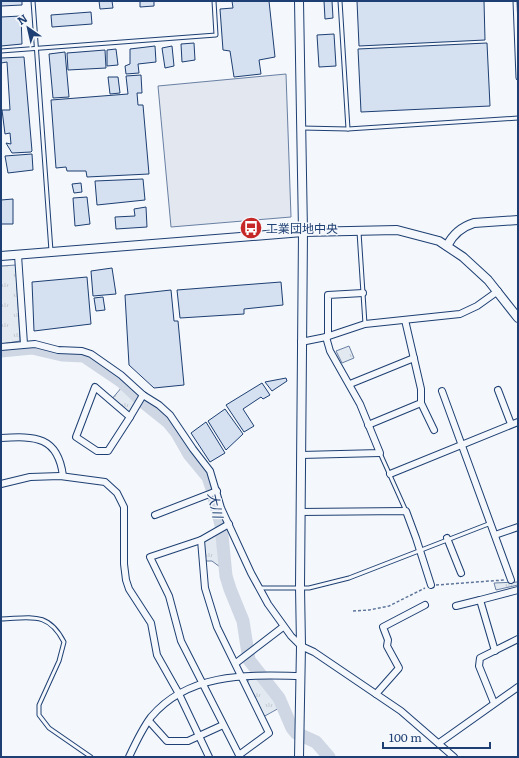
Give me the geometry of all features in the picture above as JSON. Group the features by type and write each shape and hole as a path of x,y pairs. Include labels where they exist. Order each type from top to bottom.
{"street":[{"path":"298,1 303,232 300,512 301,676 299,757"},
{"path":"447,246 456,233 467,225 474,223 518,220"},
{"path":"1,256 303,232 397,230 426,237 447,246 476,268 498,291 518,318"},
{"path":"18,255 24,344"},
{"path":"301,342 327,336 364,324 460,314 477,306 498,291"},
{"path":"301,455 380,454 350,384 330,351 327,336 328,296 363,293"},
{"path":"405,320 422,389 421,403 434,430"},
{"path":"1,347 35,344 58,350 82,351 91,354 121,376 143,396 159,405 170,416 210,471 227,525 258,588 283,627 301,646 314,652 401,711 439,742 454,757"},
{"path":"350,384 414,358"},
{"path":"130,417 95,387 76,437 97,451 108,451 130,417 143,396"},
{"path":"498,390 511,424"},
{"path":"442,391 511,580"},
{"path":"368,424 421,403"},
{"path":"390,474 518,422"},
{"path":"1,438 35,439 47,442 58,455 62,464 63,476"},
{"path":"1,484 42,475 63,476 105,482 112,487 121,500 124,508 124,564 129,589 151,623 157,655 179,694 209,757"},
{"path":"155,515 217,491"},
{"path":"300,512 406,511 431,585"},
{"path":"202,540 205,588 217,627 238,661 241,675 269,733 239,756 181,640 169,596 150,557 202,540 227,525"},
{"path":"495,535 518,527"},
{"path":"447,538 460,573"},
{"path":"456,606 518,590"},
{"path":"480,600 495,651"},
{"path":"376,694 399,668 387,646 388,640 383,627 425,605"},
{"path":"238,661 252,652 283,627"},
{"path":"494,703 479,666 480,658 518,639"},
{"path":"130,757 149,721 156,712 179,694 217,679 241,675 301,676"},
{"path":"439,742 518,687"},
{"path":"149,721 167,741 188,741 223,725"}],"lane":[{"path":"33,1 51,252"},
{"path":"1,51 216,35 214,1"},
{"path":"340,1 348,129"},
{"path":"515,1 518,78"},
{"path":"300,128 348,129 518,118"},
{"path":"359,230 364,324"},
{"path":"380,454 406,511"},
{"path":"258,588 309,588 349,578 447,538 491,523"},
{"path":"1,619 39,617 49,622 59,633 64,642 61,655 38,705 39,716 49,728 92,757"}],"path":[{"path":"353,611 369,610 389,606 431,585 511,580"}],"green space":[{"path":"16,265 20,341 1,344 1,266"},
{"path":"349,346 354,358 342,363 336,351"},
{"path":"122,387 139,401 132,411 126,413 111,400"},
{"path":"220,531 224,570 212,561 204,561 202,540"},
{"path":"518,582 518,585 496,590 494,583"},
{"path":"249,678 261,678 278,699 281,707 263,717 247,684"}],"shaded area":[{"path":"286,74 291,217 171,227 158,86"}],"building":[{"path":"1,1 22,1 22,5 1,6"},
{"path":"99,1 112,1 113,8 100,9"},
{"path":"140,1 154,1 154,6 140,7"},
{"path":"232,1 269,1 275,57 259,60 261,74 234,77 230,51 223,50 220,9 233,8"},
{"path":"324,1 332,1 333,18 325,19"},
{"path":"357,1 484,1 485,40 359,46"},
{"path":"91,12 92,24 52,27 51,15"},
{"path":"21,16 22,44 1,46 1,17"},
{"path":"334,34 336,66 319,67 317,35"},
{"path":"194,43 195,60 182,62 181,44"},
{"path":"487,43 490,106 361,112 358,49"},
{"path":"155,46 156,62 138,64 139,73 126,74 125,66 130,64 130,49"},
{"path":"172,46 174,66 165,68 162,48"},
{"path":"116,49 118,65 107,66 107,50"},
{"path":"105,50 106,68 68,70 67,53"},
{"path":"65,52 69,97 53,98 49,54"},
{"path":"24,57 32,151 12,153 6,143 11,144 10,133 5,134 2,110 10,110 7,62 1,63 1,58"},
{"path":"141,75 142,93 137,93 138,105 143,105 149,174 87,177 86,171 67,171 66,167 56,168 51,100 128,94 126,76"},
{"path":"108,77 118,77 120,93 110,94"},
{"path":"32,154 33,170 8,173 5,156"},
{"path":"143,179 145,200 97,205 95,181"},
{"path":"81,183 82,192 74,193 72,184"},
{"path":"87,197 90,224 75,226 73,198"},
{"path":"13,199 13,224 1,224 1,200"},
{"path":"146,207 147,227 116,229 115,217 135,216 134,209"},
{"path":"112,268 116,294 93,296 91,271"},
{"path":"87,277 91,324 34,331 32,282"},
{"path":"281,282 283,305 244,309 244,314 180,318 177,290"},
{"path":"171,290 174,321 178,321 184,385 154,388 129,365 125,295"},
{"path":"103,297 105,310 96,311 94,298"},
{"path":"286,378 287,381 272,391 265,382"},
{"path":"262,383 270,395 263,399 261,397 243,409 254,426 244,432 226,405"},
{"path":"225,409 243,434 226,450 208,421"},
{"path":"206,422 225,453 210,462 191,433"}],"waterway":[{"name":"大川","path":"1,351 32,348 62,355 84,356 121,381 143,402 168,422 177,433 189,454 208,477 212,489 221,525 226,576 243,621 249,660 279,698 292,728 296,733 316,742 329,757"}],"place":[{"name":"工業団地中央","path":"251,228"}]}
